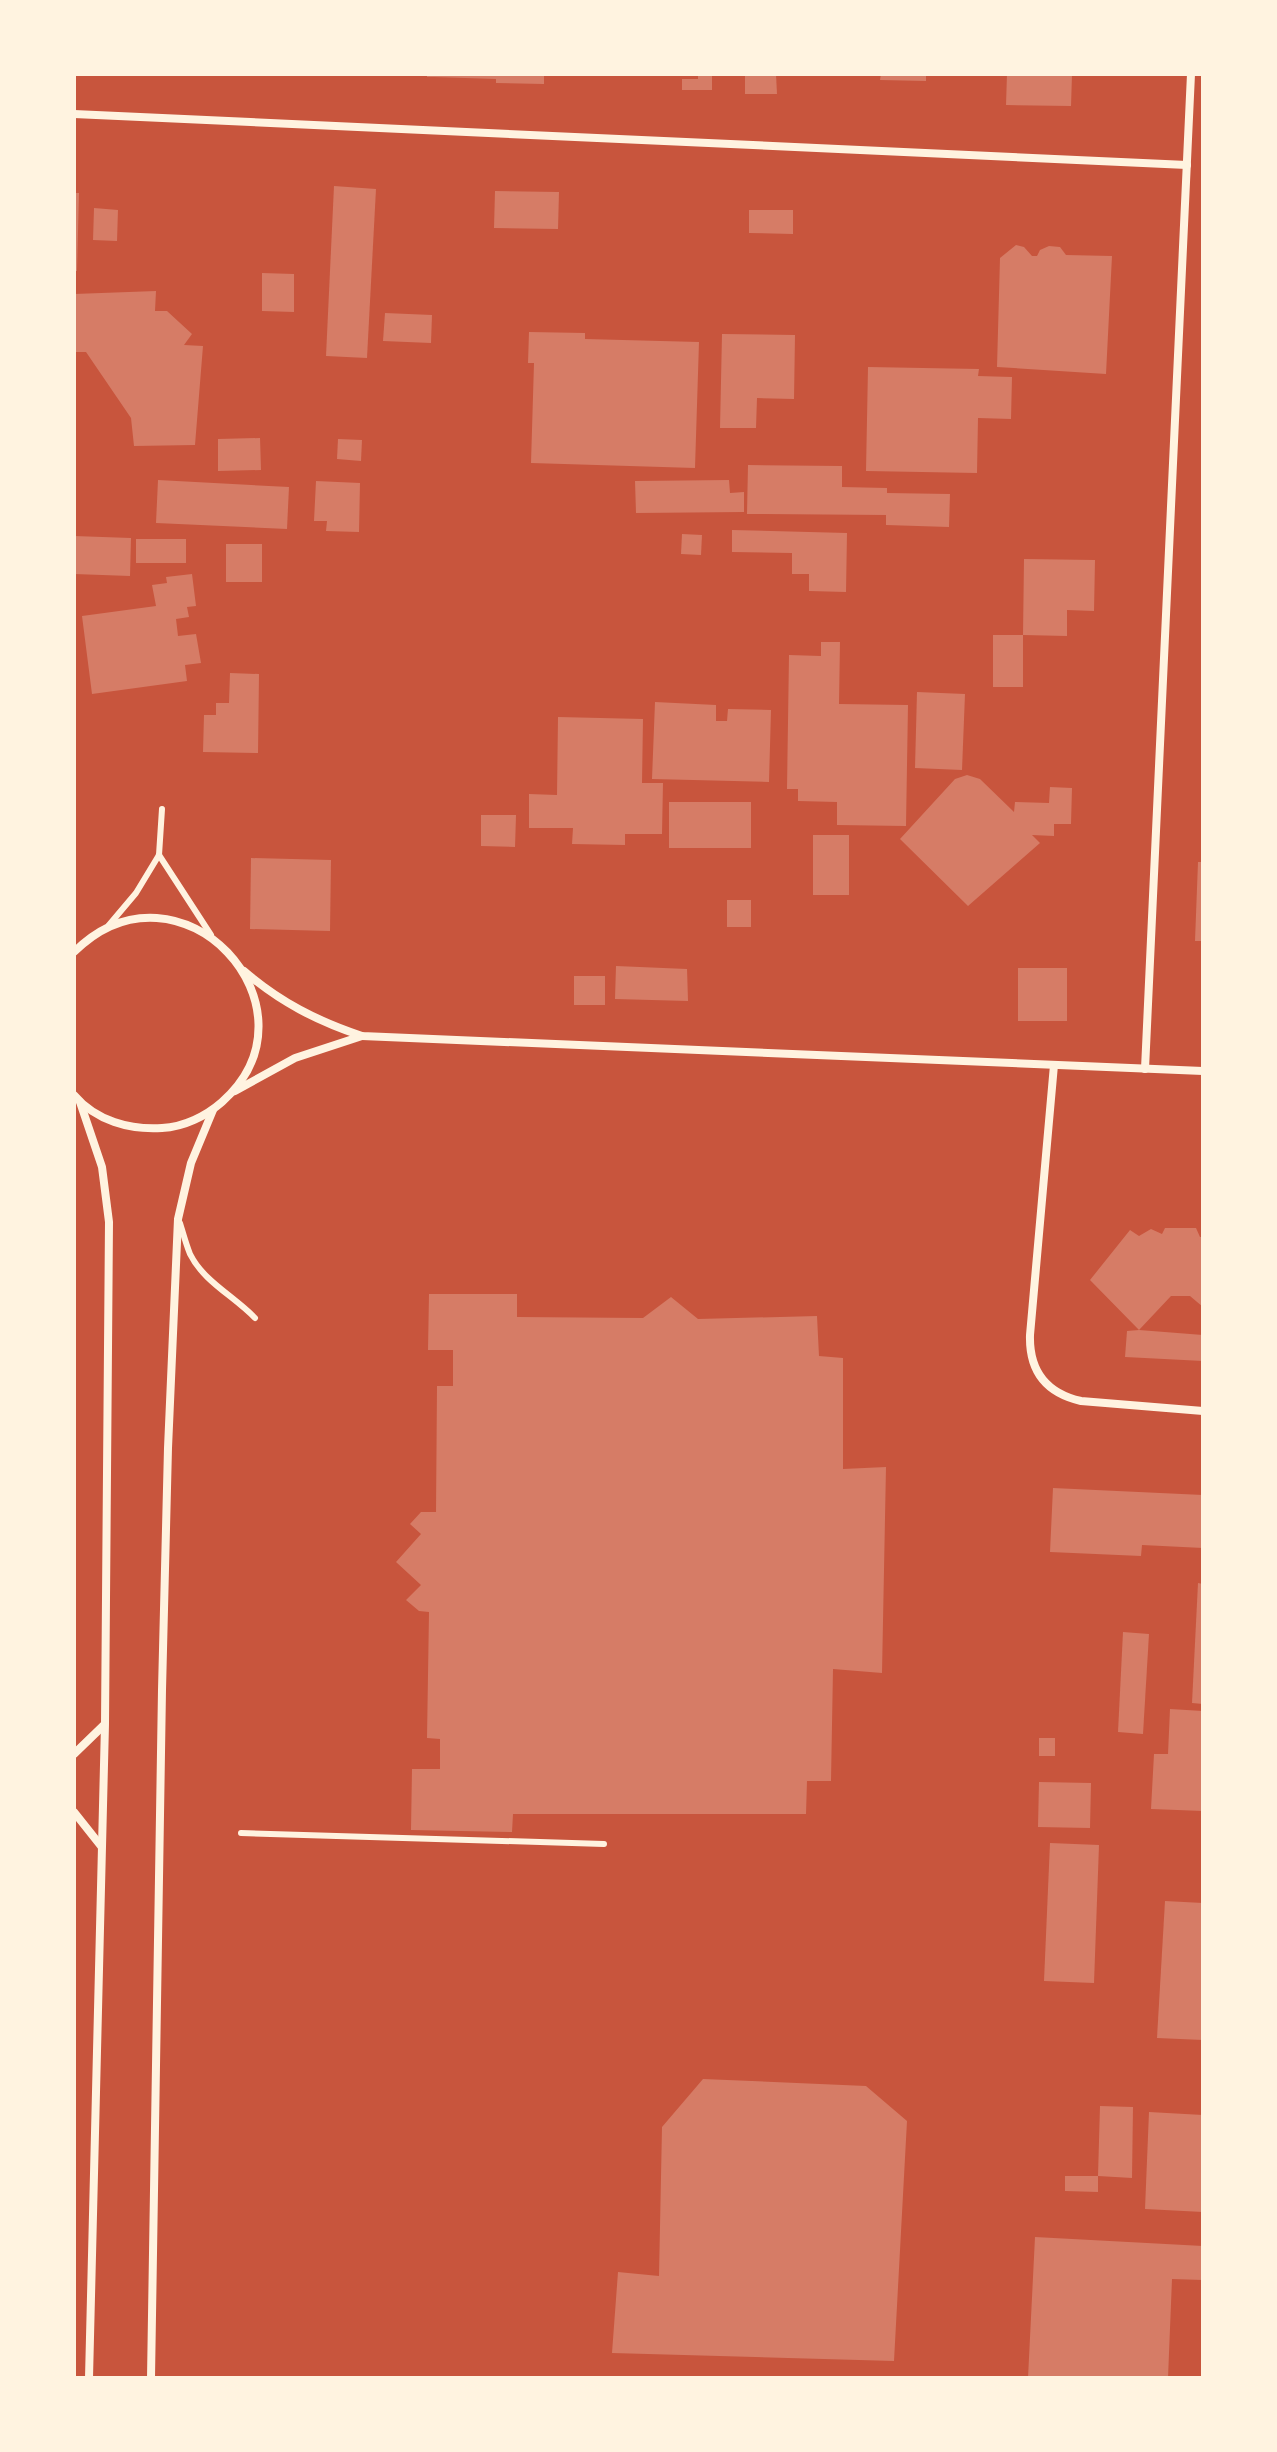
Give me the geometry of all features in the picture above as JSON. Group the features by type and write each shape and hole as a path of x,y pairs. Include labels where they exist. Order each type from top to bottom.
{"street":[{"path":"1145,1069 1191,74"},
{"path":"74,114 1187,165"},
{"path":"74,952 85,941 107,928 132,920 158,919 184,923 211,935 244,971 270,993 299,1011 362,1036 1203,1071"},
{"path":"233,1092 247,1071 257,1033 254,995 244,971"},
{"path":"77,1098 99,1116 121,1125 145,1129 169,1128 213,1110 233,1092 295,1058 362,1036"},
{"path":"1054,1065 1030,1335 1033,1365 1052,1390 1066,1397 1203,1411"},
{"path":"77,1098 102,1167 109,1222 105,1724 89,2378"},
{"path":"151,2378 162,1690 178,1219 191,1163 213,1110"},
{"path":"74,1754 105,1724"},
{"path":"74,1812 101,1847"}],"lane":[{"path":"107,928 136,893 159,855 162,809"},
{"path":"159,855 211,935"},
{"path":"178,1219 191,1255 209,1279 255,1318"},
{"path":"241,1833 604,1844"}],"building":[{"path":"427,74 544,74 544,84 496,83 496,79 427,77"},
{"path":"698,74 712,74 712,90 682,90 682,79 698,79"},
{"path":"745,74 776,74 777,94 745,94"},
{"path":"881,74 926,74 926,81 880,80"},
{"path":"1007,74 1072,74 1071,106 1006,105"},
{"path":"334,186 376,189 367,358 326,356"},
{"path":"495,191 559,192 558,229 494,228"},
{"path":"74,193 79,193 77,271 74,271"},
{"path":"94,208 118,210 117,241 93,240"},
{"path":"749,210 793,210 793,234 749,233"},
{"path":"1016,245 1024,247 1032,256 1037,256 1040,250 1049,246 1060,247 1066,255 1112,256 1106,374 997,367 1000,258"},
{"path":"262,273 294,274 294,312 262,311"},
{"path":"156,291 155,311 167,311 192,334 184,345 203,346 195,445 134,446 131,418 86,352 74,352 74,294"},
{"path":"385,313 432,315 431,343 383,341"},
{"path":"529,332 585,333 585,339 699,342 695,468 531,463 534,363 528,363"},
{"path":"722,334 795,335 794,399 757,398 756,428 720,428"},
{"path":"868,367 979,369 978,376 1012,377 1011,419 978,418 977,473 866,471"},
{"path":"260,438 261,470 218,471 218,439"},
{"path":"338,439 362,440 361,461 337,459"},
{"path":"748,465 842,466 842,487 887,488 887,493 950,494 949,527 886,525 886,515 747,514"},
{"path":"158,480 289,487 287,529 156,523"},
{"path":"729,480 730,493 744,492 744,512 636,513 635,481"},
{"path":"316,481 360,483 359,532 326,531 327,521 314,521"},
{"path":"732,530 847,533 846,592 809,591 809,574 792,574 792,553 732,552"},
{"path":"682,534 702,535 701,555 681,554"},
{"path":"74,536 131,538 130,576 74,574"},
{"path":"136,539 186,539 186,563 136,563"},
{"path":"226,544 262,544 262,582 226,582"},
{"path":"1024,559 1095,560 1094,611 1067,610 1067,636 1023,635"},
{"path":"192,574 196,606 187,607 189,617 176,619 178,636 196,634 201,663 185,665 187,681 92,694 82,616 156,606 152,585 167,583 166,577"},
{"path":"993,635 1023,635 1023,687 993,687"},
{"path":"821,642 840,642 839,704 908,705 906,826 837,825 837,802 798,801 798,789 787,789 789,655 821,656"},
{"path":"230,673 259,674 258,753 203,752 204,715 216,715 216,703 229,703"},
{"path":"917,692 965,694 962,770 915,768"},
{"path":"655,702 716,705 716,721 727,721 728,709 771,710 769,782 652,779"},
{"path":"558,717 643,719 642,783 663,783 662,834 625,834 625,845 572,844 573,828 529,828 529,794 557,795"},
{"path":"967,775 980,779 1014,812 1015,802 1049,803 1050,787 1072,788 1071,824 1054,824 1054,836 1032,835 1040,843 968,906 900,839 955,779"},
{"path":"669,802 751,802 751,848 669,848"},
{"path":"481,815 516,815 515,847 481,846"},
{"path":"813,835 849,835 849,895 813,895"},
{"path":"251,858 331,860 330,931 250,929"},
{"path":"1198,862 1203,862 1203,941 1195,941"},
{"path":"727,900 751,900 751,927 727,927"},
{"path":"616,966 687,969 688,1001 615,999"},
{"path":"1018,968 1067,968 1067,1021 1018,1021"},
{"path":"574,976 605,976 605,1005 574,1005"},
{"path":"1165,1228 1196,1228 1203,1237 1203,1307 1190,1296 1171,1296 1139,1330 1090,1280 1130,1230 1139,1236 1151,1229 1162,1234"},
{"path":"429,1294 517,1294 517,1317 643,1318 671,1297 698,1319 817,1316 819,1356 843,1358 843,1469 886,1467 882,1673 833,1669 831,1781 807,1781 806,1814 513,1814 512,1832 411,1830 412,1769 440,1769 440,1739 427,1738 429,1612 419,1611 406,1600 421,1585 396,1562 421,1534 410,1524 421,1512 436,1512 437,1386 453,1386 453,1350 428,1350"},
{"path":"1127,1331 1203,1335 1203,1361 1125,1357"},
{"path":"1053,1488 1203,1495 1203,1548 1142,1545 1141,1556 1050,1552"},
{"path":"1198,1583 1203,1584 1203,1704 1192,1703"},
{"path":"1123,1632 1149,1634 1143,1734 1118,1732"},
{"path":"1170,1709 1203,1711 1203,1811 1151,1809 1154,1754 1168,1754"},
{"path":"1039,1738 1055,1738 1055,1756 1039,1756"},
{"path":"1039,1782 1091,1783 1090,1828 1038,1827"},
{"path":"1050,1843 1099,1845 1094,1983 1044,1981"},
{"path":"1165,1901 1203,1903 1203,2040 1157,2038"},
{"path":"703,2079 866,2086 907,2121 894,2361 612,2353 618,2272 659,2276 662,2127"},
{"path":"1100,2106 1133,2107 1132,2178 1098,2176"},
{"path":"1149,2112 1203,2115 1203,2212 1145,2209"},
{"path":"1065,2176 1098,2176 1098,2192 1065,2191"},
{"path":"1035,2237 1203,2246 1203,2280 1172,2279 1168,2378 1028,2378"}]}
